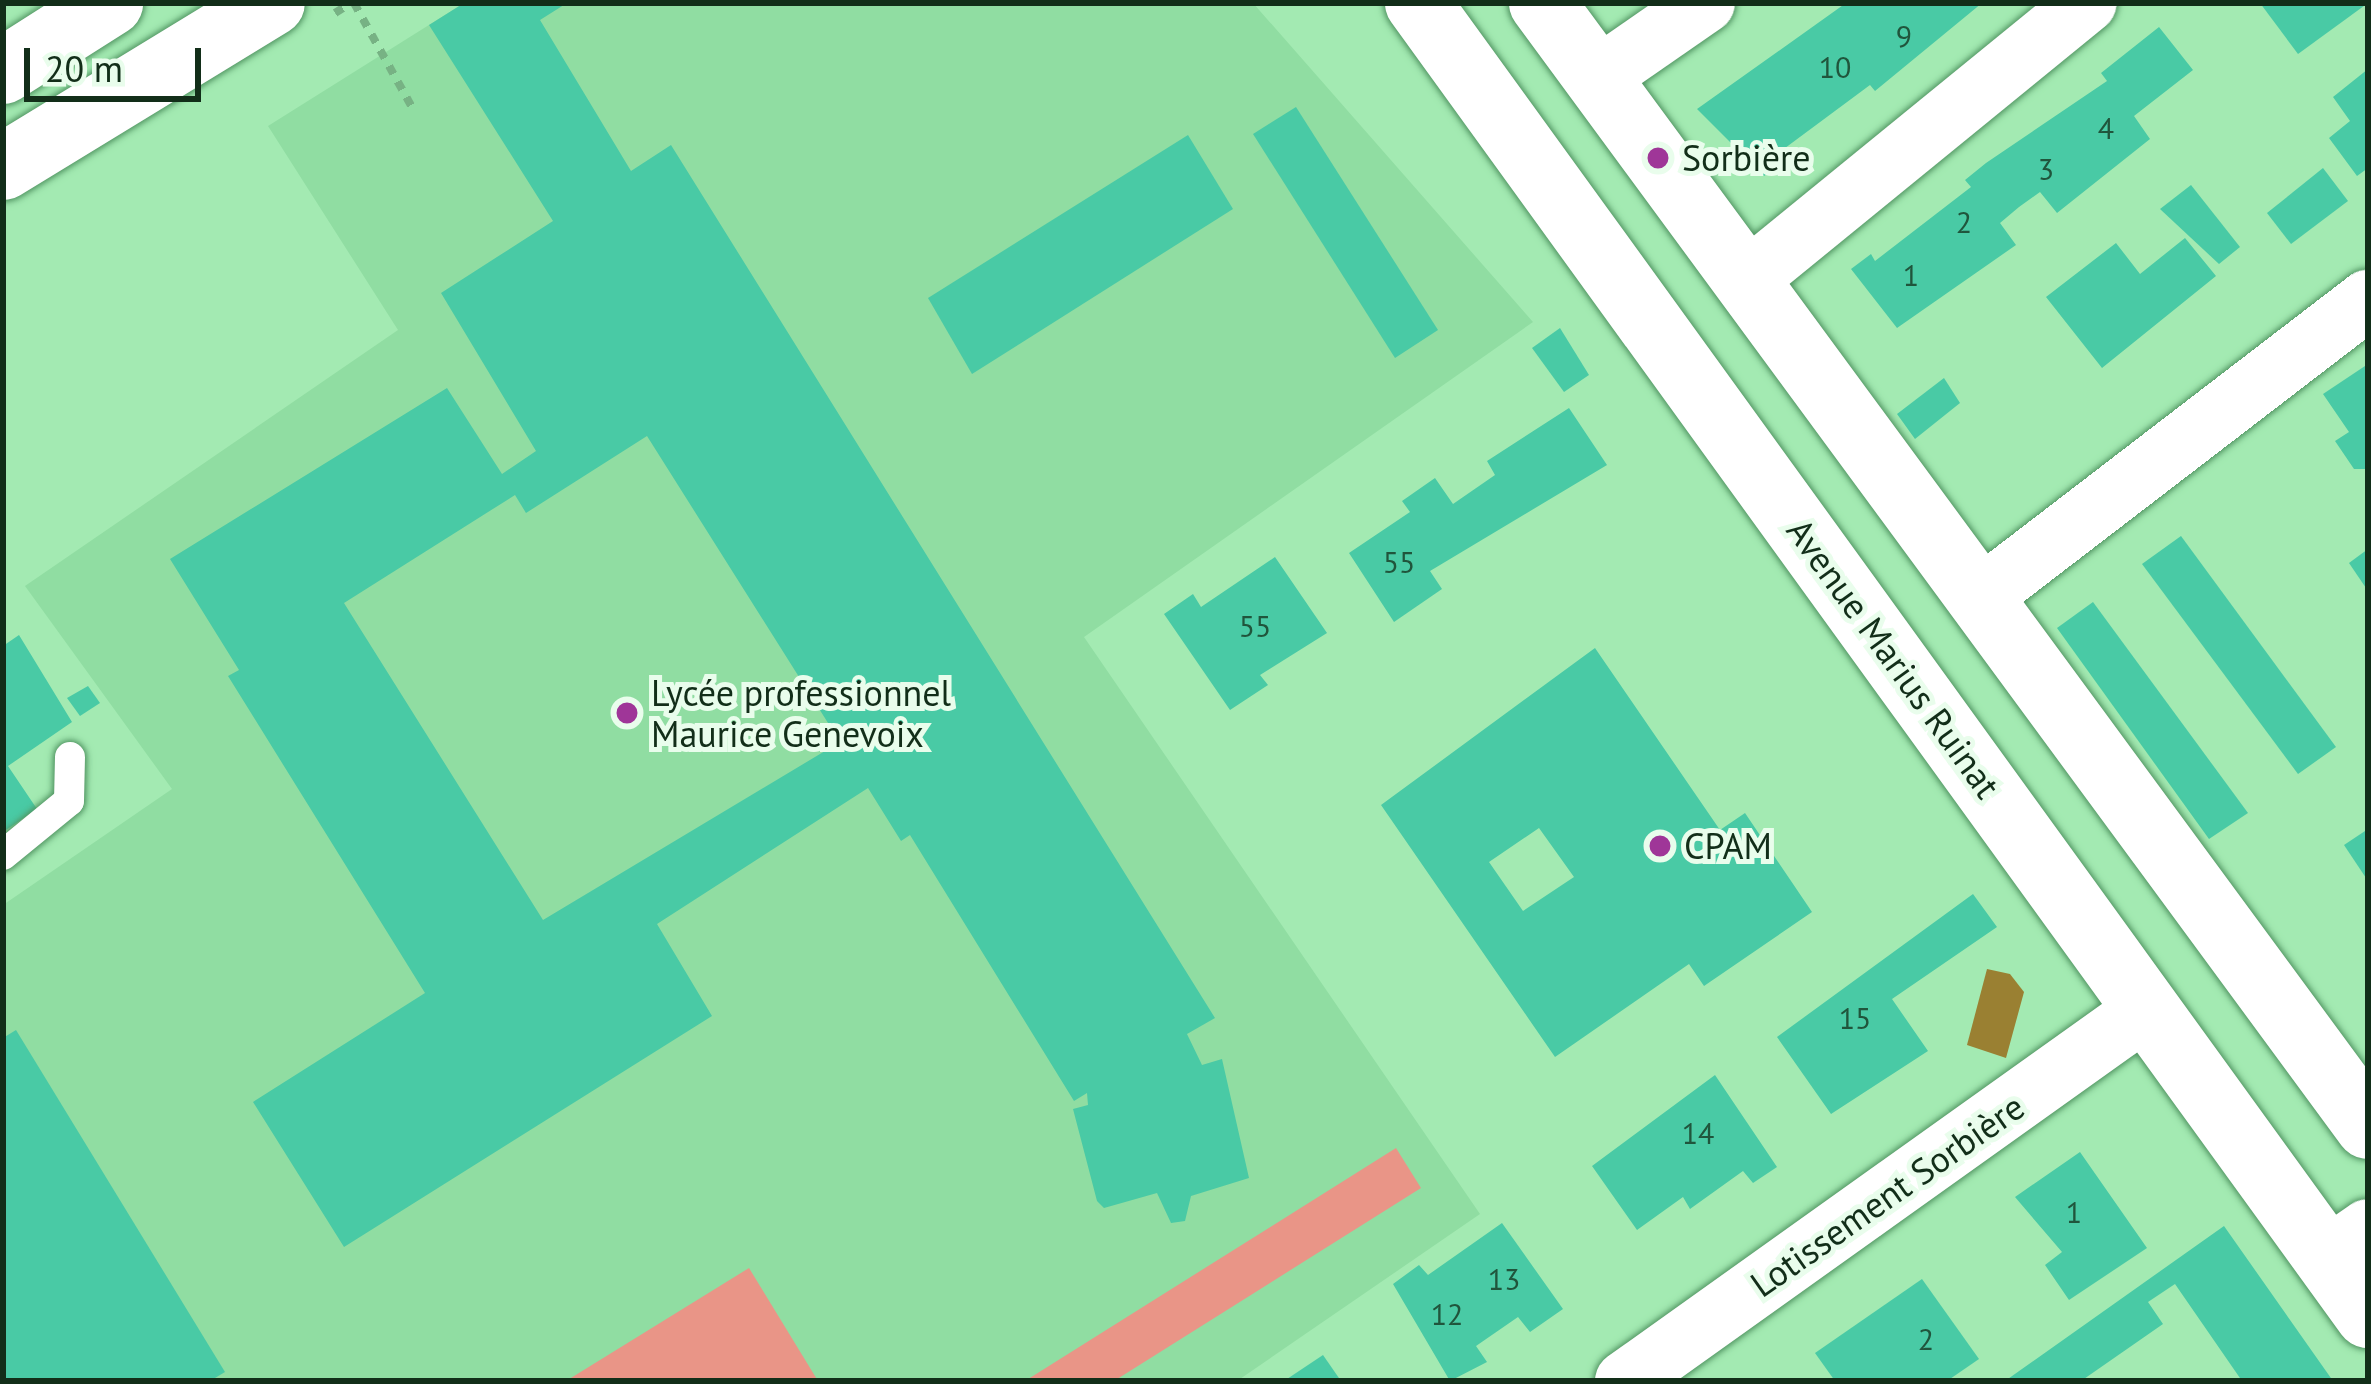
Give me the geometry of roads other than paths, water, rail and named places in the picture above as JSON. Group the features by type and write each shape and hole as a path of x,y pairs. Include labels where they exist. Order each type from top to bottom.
{"street":[{"path":"3,70 110,3"},
{"path":"3,167 272,3"},
{"name":"Avenue Marius Ruinat","path":"1418,3 2148,1008 2347,1244 2368,1315"},
{"path":"1542,3 1983,595 2368,1126"},
{"path":"1598,77 1706,3"},
{"path":"1748,279 2086,3"},
{"path":"1983,595 2368,299"},
{"name":"Lotissement Sorbière","path":"1625,1381 2148,1008"}],"lane":[{"path":"3,855 70,802 70,757"}],"place":[{"name":"Sorbière","path":"1658,158"},
{"name":"Lycée professionnel Maurice Genevoix","path":"627,713"},
{"name":"CPAM","path":"1660,846"}]}
